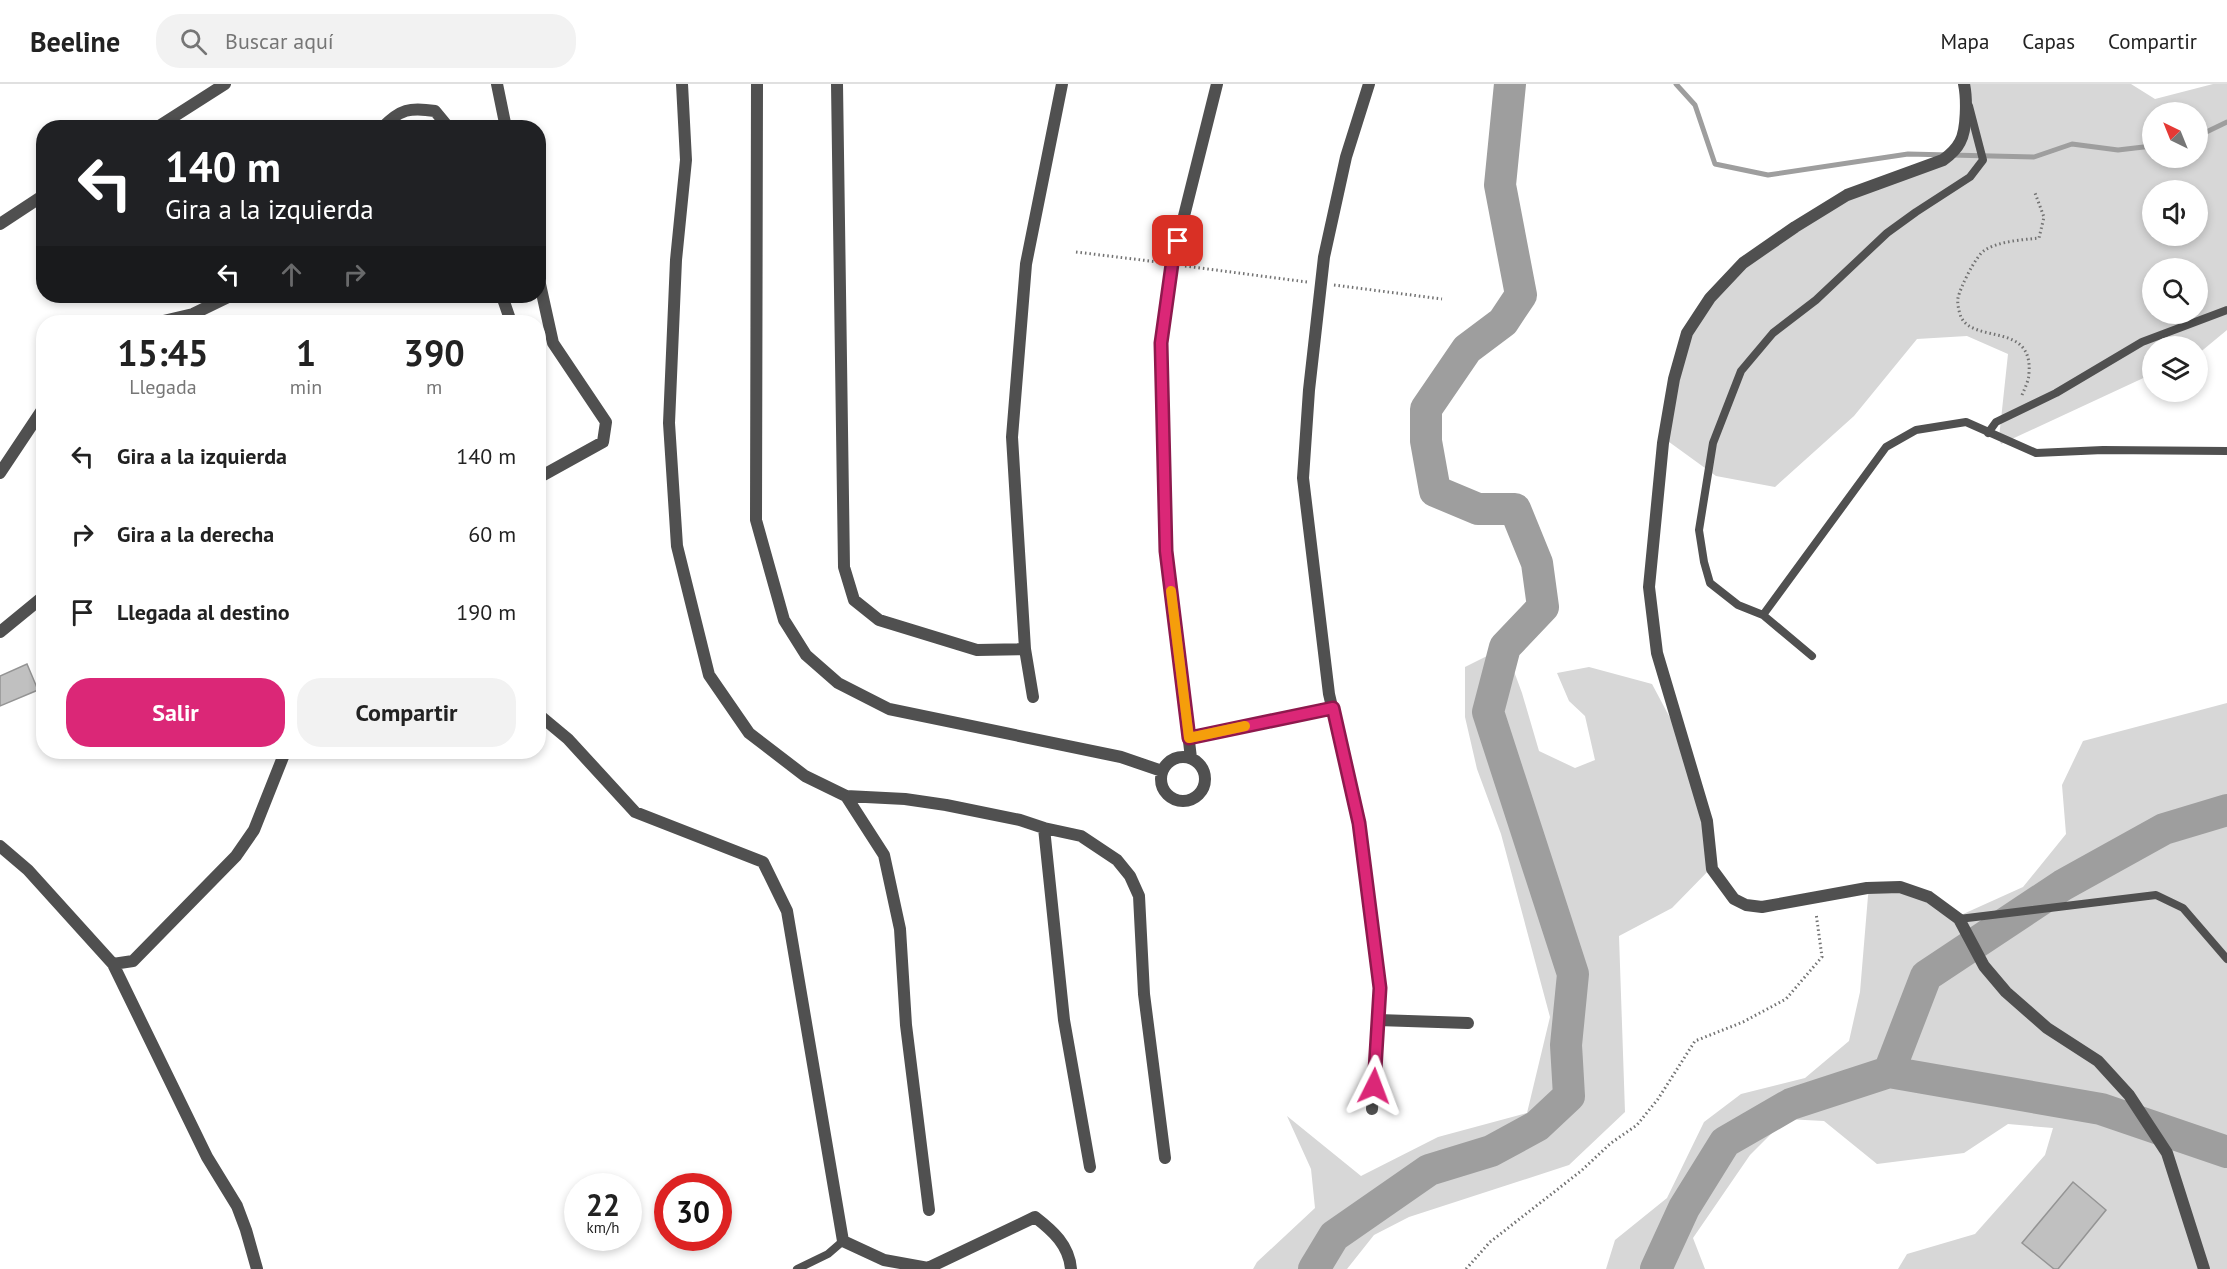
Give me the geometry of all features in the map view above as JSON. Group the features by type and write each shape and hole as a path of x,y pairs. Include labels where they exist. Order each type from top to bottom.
{"street":[{"path":"169,120 225,84"},
{"path":"497,84 504,120"},
{"path":"682,84 686,160 676,261 669,423 677,546 708,675 750,733 805,776 846,796 904,799 1020,820 1081,836 1117,860 1130,876 1139,897 1144,994 1165,1158"},
{"path":"757,84 756,520 784,620 806,655 838,683 889,709 1111,755 1162,771"},
{"path":"837,84 844,567 854,600 879,620 977,650 1025,649"},
{"path":"1033,697 1025,649 1012,437 1026,264 1062,84"},
{"path":"1191,758 1166,551 1161,343 1172,264 1217,84"},
{"path":"1370,84 1346,157 1324,257 1308,390 1303,477 1329,694 1359,823 1380,988 1372,1108"},
{"path":"1965,90 1962,140 1953,152 1943,160 1847,195 1795,227 1743,263 1710,298 1687,333 1674,379 1663,443 1649,586 1657,653 1707,821 1712,869 1734,899 1746,905 1762,907 1867,888 1899,887 1929,897 1959,919 1984,966 2006,992 2047,1028 2098,1061 2128,1095 2167,1153 2204,1269"},
{"path":"389,120 395,114 416,108 435,111 442,120"},
{"path":"1,221 36,200"},
{"path":"189,315 216,303"},
{"path":"544,303 553,342 606,422 603,442 546,474"},
{"path":"0,473 36,419"},
{"path":"0,632 36,603"},
{"path":"1189,738 1333,708"},
{"path":"546,721 568,739 634,812 763,862 787,910 843,1242 884,1260 928,1268 1035,1217 1056,1234 1070,1259 1071,1269"},
{"path":"1179,757 1191,758 1200,765 1205,776 1204,787 1197,797 1187,802 1175,801 1165,794 1160,783 1162,771 1168,762 1179,757"},
{"path":"112,964 133,961 236,856 254,830 282,759"},
{"path":"846,796 884,855 900,928 906,1025 929,1209"},
{"path":"1044,828 1064,1020 1090,1167"},
{"path":"0,846 28,870 112,964 207,1157 237,1206 256,1269"},
{"path":"1378,1020 1468,1023"}],"lane":[{"path":"1812,656 1763,615 1738,605 1710,583 1699,530 1713,443 1741,371 1773,333 1816,300 1887,233 1970,177 1983,160 1965,90"},
{"path":"1988,432 1996,422 2056,393 2142,342 2227,310"},
{"path":"1763,615 1886,447 1916,430 1941,424 1966,422 2036,453 2103,450 2227,451"},
{"path":"1959,919 2156,895 2183,908 2227,959"},
{"path":"797,1269 828,1254 843,1242"}],"path":[{"path":"2017,411 2029,374 2028,359 2013,338 1972,327 1961,318 1958,300 1966,278 1983,251 2006,242 2039,238 2044,217 2035,193"},
{"path":"1077,252 1442,299"},
{"path":"1466,1269 1490,1242 1581,1171 1611,1143 1637,1125 1658,1099 1695,1041 1743,1022 1786,999 1822,957 1814,898"}],"shaded area":[{"path":"1966,84 2131,84 2155,99 2213,84 2227,84 2227,330 2208,346 2208,336 2142,336 2142,379 2001,444 1999,438 2008,354 1967,336 1917,339 1854,416 1775,487 1716,476 1665,439 1689,329 1712,294 1797,223 1944,156 1963,136"},
{"path":"1505,647 1522,693 1539,751 1575,768 1595,760 1585,716 1569,701 1557,673 1589,667 1652,684 1694,763 1714,865 1672,908 1619,936 1625,1112 1569,1165 1409,1217 1374,1235 1347,1269 1253,1269 1257,1262 1315,1208 1311,1169 1287,1116 1361,1176 1438,1137 1527,1113 1550,1017 1501,834 1477,769 1465,717 1465,667"},
{"path":"2227,703 2227,1269 1898,1269 1907,1254 1975,1234 2045,1155 2053,1128 2008,1124 1964,1153 1877,1164 1824,1121 1786,1119 1750,1155 1693,1238 1705,1269 1606,1269 1615,1240 1667,1198 1704,1122 1741,1094 1805,1078 1849,1041 1860,992 1869,884 1901,883 1961,915 2023,887 2066,834 2062,785 2083,741"}],"building":[{"path":"27,664 36,691 0,706 0,676"},
{"path":"2073,1182 2106,1210 2058,1269 2054,1269 2022,1243"}],"waterway":[{"path":"1314,1269 1334,1236 1429,1170 1491,1151 1537,1126 1569,1096 1566,1045 1573,974 1488,712 1505,647 1543,607 1537,563 1515,509 1478,509 1435,491 1426,441 1426,409 1467,349 1503,322 1521,295 1500,185 1510,84"},
{"path":"1676,84 1695,105 1715,164 1768,175 1908,154 2034,157 2072,144 2118,150 2142,147"},
{"path":"2208,131 2227,122"},
{"path":"1656,1269 1684,1208 1725,1142 1791,1104 1889,1072 1926,976 2063,885 2164,829 2227,810"},
{"path":"1889,1072 2101,1109 2227,1152"}],"slow traffic":[{"path":"1171,591 1189,738 1245,726"}],"route":[{"path":"1178,241 1172,264 1161,343 1166,551 1189,738 1333,708 1359,823 1380,988 1374,1086"}]}
